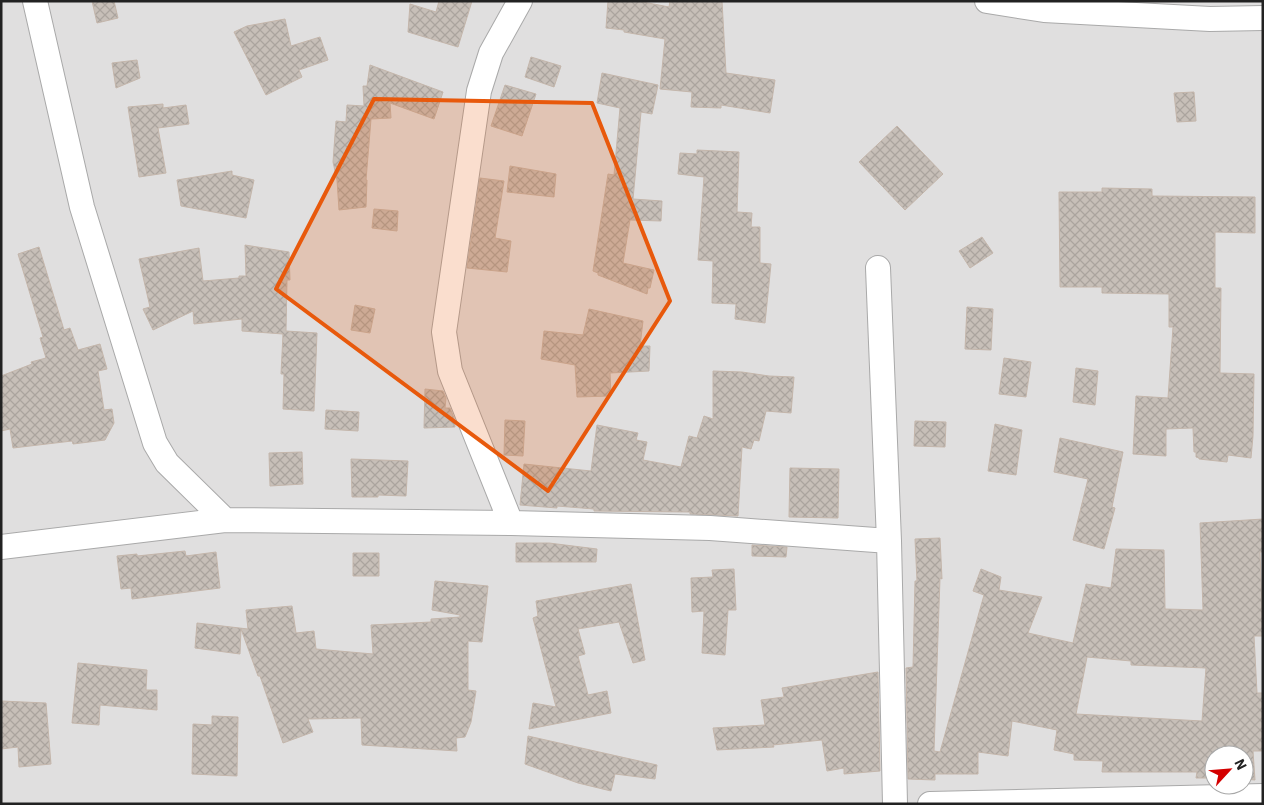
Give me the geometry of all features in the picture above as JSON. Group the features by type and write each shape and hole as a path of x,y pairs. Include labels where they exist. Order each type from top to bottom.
{"street":[{"path":"35,1 82,207 155,443 167,463 225,520"},
{"path":"511,523 450,371 444,332 479,91 491,53 520,1"},
{"path":"987,1 1210,18 1263,18"},
{"path":"1210,18 1254,1"},
{"path":"878,268 889,541 895,804"},
{"path":"1,547 225,520 511,523 710,528 889,541"},
{"path":"930,804 1263,796"}],"highlighted area":[{"path":"374,99 592,103 670,301 548,491 276,289"}],"shaded area":[{"path":"1,1 1263,1 1263,804 1,804"}],"building":[{"path":"92,1 114,1 118,18 97,23"},
{"path":"439,1 472,1 458,47 408,32 410,4 436,12"},
{"path":"608,1 638,1 669,7 670,1 722,1 726,73 775,80 770,113 721,105 721,108 691,107 692,92 660,89 665,39 606,28"},
{"path":"285,19 291,46 320,37 328,60 299,70 302,77 266,95 234,32 247,26"},
{"path":"531,57 561,66 554,87 525,77"},
{"path":"137,60 140,78 116,88 112,63"},
{"path":"370,65 443,92 434,119 390,103 391,118 371,119 366,180 366,207 339,210 337,180 333,162 336,121 346,122 347,105 364,106 363,86 367,86"},
{"path":"602,73 658,85 652,114 641,112 633,199 662,201 661,221 630,220 623,263 654,270 647,294 598,275 598,273 593,271 608,174 614,175 620,108 597,103"},
{"path":"505,85 536,94 522,136 491,126"},
{"path":"1194,92 1196,121 1177,122 1174,93"},
{"path":"163,104 163,108 186,105 189,124 158,128 166,173 139,177 128,107"},
{"path":"897,126 943,174 905,210 859,162"},
{"path":"697,150 739,152 737,212 752,213 751,227 760,227 760,263 771,264 765,323 735,319 736,304 712,303 713,261 698,260 704,177 678,174 680,153 697,154"},
{"path":"510,166 556,174 554,197 507,192"},
{"path":"232,171 232,175 254,180 246,218 181,206 177,180"},
{"path":"480,178 504,181 495,238 511,241 507,272 467,268"},
{"path":"1102,188 1152,189 1152,196 1255,197 1255,233 1215,232 1215,288 1221,288 1220,373 1254,374 1251,458 1228,455 1227,462 1199,459 1196,457 1196,452 1194,452 1193,428 1166,429 1166,456 1133,454 1136,396 1168,398 1173,327 1169,327 1169,294 1102,293 1102,287 1060,287 1059,192 1102,192"},
{"path":"374,209 398,211 397,231 372,228"},
{"path":"982,237 993,253 970,268 959,251"},
{"path":"245,245 289,252 290,280 287,280 286,331 317,333 314,411 283,409 284,374 281,374 283,334 242,331 242,319 194,324 193,311 153,330 143,309 150,307 139,259 199,248 203,281 239,278 239,276 246,276"},
{"path":"39,247 64,330 70,328 78,350 100,344 107,369 98,371 104,410 112,409 114,423 105,440 73,444 72,441 13,448 10,429 1,431 1,376 32,364 31,362 46,358 40,338 43,337 18,254"},
{"path":"355,305 375,309 370,333 351,330"},
{"path":"967,307 993,309 991,350 965,349"},
{"path":"589,309 643,321 640,346 650,346 649,371 610,373 611,396 577,397 575,365 541,359 544,331 583,335"},
{"path":"1004,358 1031,362 1026,397 999,394"},
{"path":"1076,368 1098,371 1095,405 1073,402"},
{"path":"713,371 794,377 791,413 766,411 759,441 754,440 751,449 742,447 738,516 690,514 690,512 594,511 594,509 557,506 557,508 520,505 524,464 591,471 597,425 638,433 636,440 647,442 643,460 681,467 689,436 697,438 704,416 713,419"},
{"path":"425,389 443,391 446,398 445,408 450,408 455,427 424,428"},
{"path":"326,410 359,412 358,431 325,429"},
{"path":"505,420 525,421 523,456 504,455"},
{"path":"915,421 946,422 945,447 914,446"},
{"path":"995,424 1022,430 1016,475 988,471"},
{"path":"1060,438 1123,452 1112,507 1115,508 1104,549 1073,540 1088,479 1054,472"},
{"path":"302,452 303,484 270,486 269,453"},
{"path":"351,459 408,461 406,496 378,495 378,497 352,497"},
{"path":"790,468 839,469 838,518 789,517"},
{"path":"1263,519 1263,552 1260,552 1263,636 1254,636 1257,693 1263,693 1263,751 1254,751 1254,745 1204,745 1204,778 1196,778 1197,772 1102,772 1103,761 1074,760 1074,754 1054,750 1057,730 1012,721 1008,756 978,752 978,774 935,774 935,780 908,779 906,668 913,667 915,581 917,581 915,539 940,538 942,579 940,578 934,751 940,752 984,595 973,591 981,569 1001,577 999,590 1042,597 1028,633 1073,643 1086,584 1111,588 1116,549 1164,550 1165,609 1203,610 1200,523","holes":["1087,657 1131,661 1131,665 1206,668 1202,721 1076,714"]},
{"path":"516,543 549,543 597,549 596,562 516,562"},
{"path":"752,545 787,547 786,557 752,556"},
{"path":"185,551 186,556 216,552 220,588 132,599 131,588 121,589 117,556"},
{"path":"353,553 379,553 379,576 353,576"},
{"path":"734,569 736,610 728,610 725,655 702,653 704,611 692,612 691,578 713,577 712,570"},
{"path":"435,581 488,586 482,642 468,641 468,690 476,691 471,722 465,737 456,738 457,751 362,745 361,718 308,719 313,732 283,743 260,676 258,676 241,629 240,654 195,648 197,623 248,629 246,610 292,606 296,633 314,631 316,649 373,654 371,625 431,622 431,619 460,617 460,615 432,610"},
{"path":"631,584 645,660 633,663 619,622 578,629 585,654 578,656 588,695 607,691 611,713 529,729 533,703 556,707 533,618 538,616 536,601"},
{"path":"78,663 147,670 146,690 157,690 157,710 100,705 99,725 72,723"},
{"path":"878,672 880,771 844,774 844,768 827,771 822,740 773,745 774,747 717,750 713,728 765,725 761,700 784,697 782,688"},
{"path":"1,701 46,703 51,764 19,767 18,747 1,749"},
{"path":"212,716 238,717 237,776 192,774 193,724 212,725"},
{"path":"528,736 657,765 655,779 615,774 611,791 578,783 525,764"}]}
